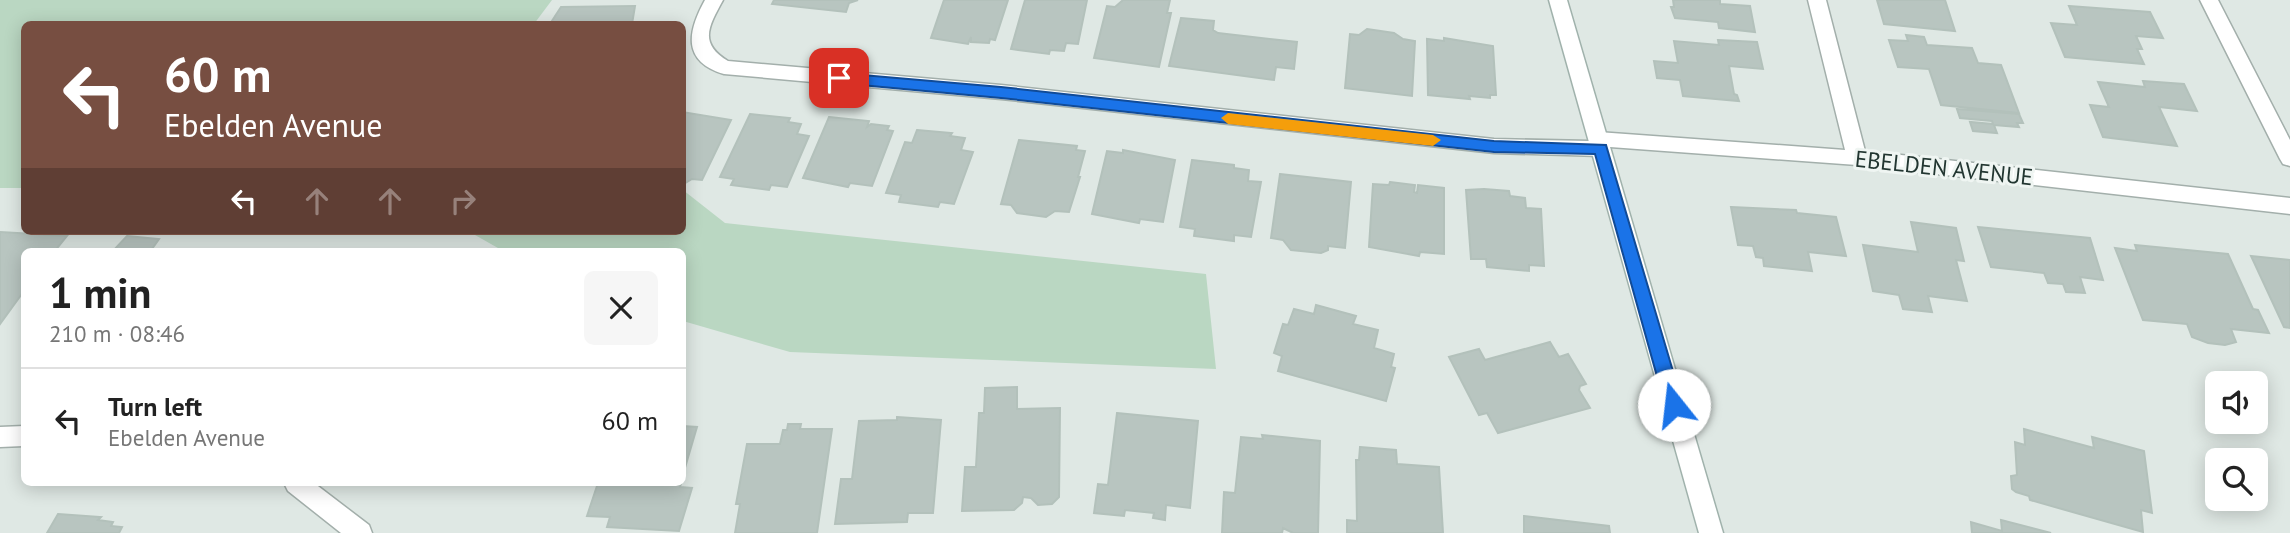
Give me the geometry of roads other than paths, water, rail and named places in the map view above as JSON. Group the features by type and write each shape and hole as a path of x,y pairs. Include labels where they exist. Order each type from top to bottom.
{"street":[{"name":"EBELDEN AVENUE","path":"714,0 700,32 699,48 706,58 724,67 1001,92 1494,146 1599,144 1857,158 2290,206"},
{"path":"1558,0 1710,533"},
{"path":"1817,0 1857,158"},
{"path":"2209,0 2290,159"},
{"path":"0,437 21,436"},
{"path":"300,486 360,533"}]}
